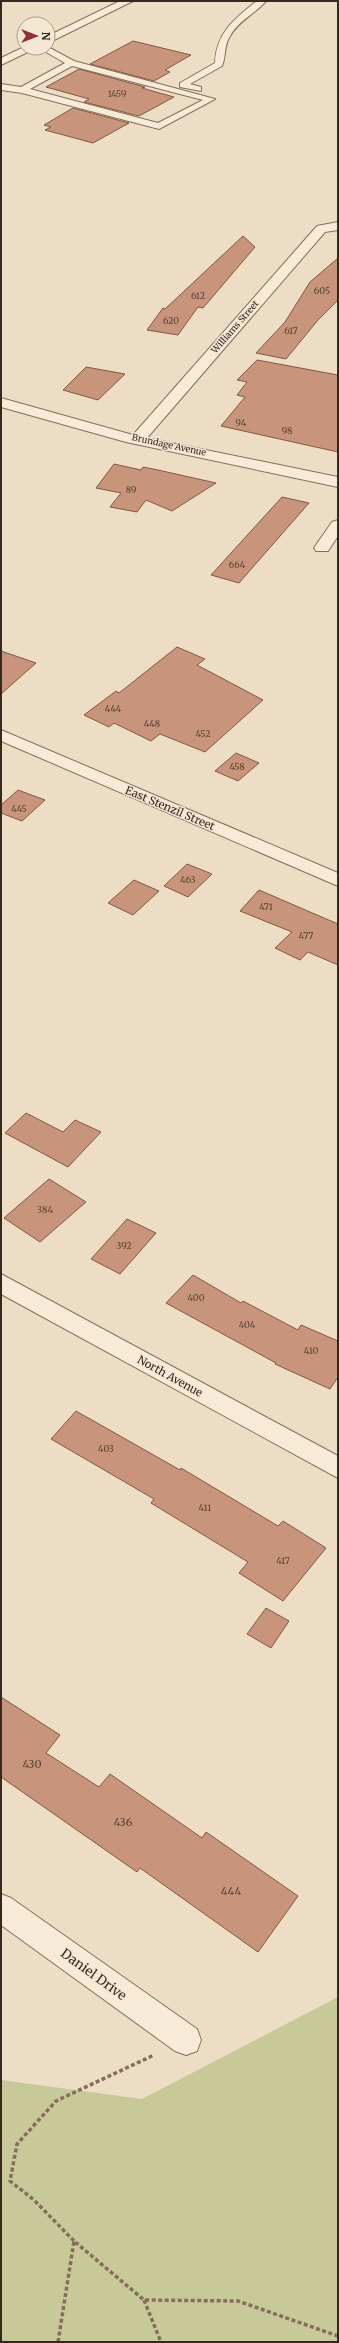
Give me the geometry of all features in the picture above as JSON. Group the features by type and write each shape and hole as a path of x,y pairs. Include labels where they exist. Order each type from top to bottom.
{"street":[{"path":"56,36 128,1"},
{"path":"1,62 16,55"},
{"name":"Williams Street","path":"138,439 321,229 338,226"},
{"name":"Brundage Avenue","path":"1,402 41,416 138,439 338,482"},
{"path":"322,548 338,525"},
{"name":"East Stenzil Street","path":"1,736 338,880"},
{"name":"North Avenue","path":"1,1283 338,1468"},
{"name":"Daniel Drive","path":"1,1908 186,2040"}],"lane":[{"path":"1,87 22,90 159,126 211,99 216,94 183,85 219,64 218,57 227,30 262,1"},
{"path":"56,55 71,63 211,99"},
{"path":"22,90 71,63"}],"path":[{"path":"162,2342 144,2300 74,2241 34,2200 10,2181 17,2144 56,2101 186,2040"},
{"path":"58,2342 74,2241"},
{"path":"144,2300 238,2301 338,2336"}],"green space":[{"path":"338,1997 338,2342 1,2342 1,2080 142,2099"}],"building":[{"path":"133,41 191,55 165,70 170,72 154,81 90,64"},
{"path":"79,69 145,87 142,88 174,97 139,116 84,102 89,99 46,87"},
{"path":"73,108 129,123 93,143 45,130 51,127 44,125"},
{"path":"243,236 255,247 203,308 198,307 178,335 147,330 163,308 165,309"},
{"path":"338,258 338,300 318,320 286,359 256,353 285,322 310,282"},
{"path":"257,360 338,375 338,452 221,426 245,397 237,395 247,382 237,380"},
{"path":"86,367 125,374 98,400 63,390"},
{"path":"114,464 141,470 143,467 216,483 172,511 146,500 137,512 110,507 121,493 96,488"},
{"path":"282,497 309,503 239,583 211,575"},
{"path":"177,647 205,659 197,665 263,700 205,752 160,734 151,741 114,723 109,727 84,715 116,691 119,693"},
{"path":"1,651 36,663 1,694"},
{"path":"236,753 259,763 238,781 215,771"},
{"path":"18,790 45,800 22,821 1,813 1,805"},
{"path":"187,864 212,874 188,897 164,886"},
{"path":"134,880 159,891 133,915 108,903"},
{"path":"259,890 338,924 338,965 308,952 300,960 275,948 292,932 240,911"},
{"path":"26,1113 63,1132 75,1120 101,1132 68,1167 5,1133"},
{"path":"49,1179 86,1202 40,1242 4,1218"},
{"path":"127,1219 156,1233 120,1274 91,1259"},
{"path":"193,1275 241,1303 243,1301 298,1330 301,1325 338,1341 338,1377 330,1389 275,1364 276,1363 166,1303"},
{"path":"76,1411 180,1470 181,1468 278,1526 283,1521 326,1548 283,1601 239,1573 248,1562 151,1503 154,1499 51,1439"},
{"path":"266,1608 289,1621 271,1648 247,1634"},
{"path":"1,1697 60,1735 46,1753 99,1787 110,1774 202,1838 206,1832 298,1896 258,1952 140,1868 137,1872 1,1777"}]}
